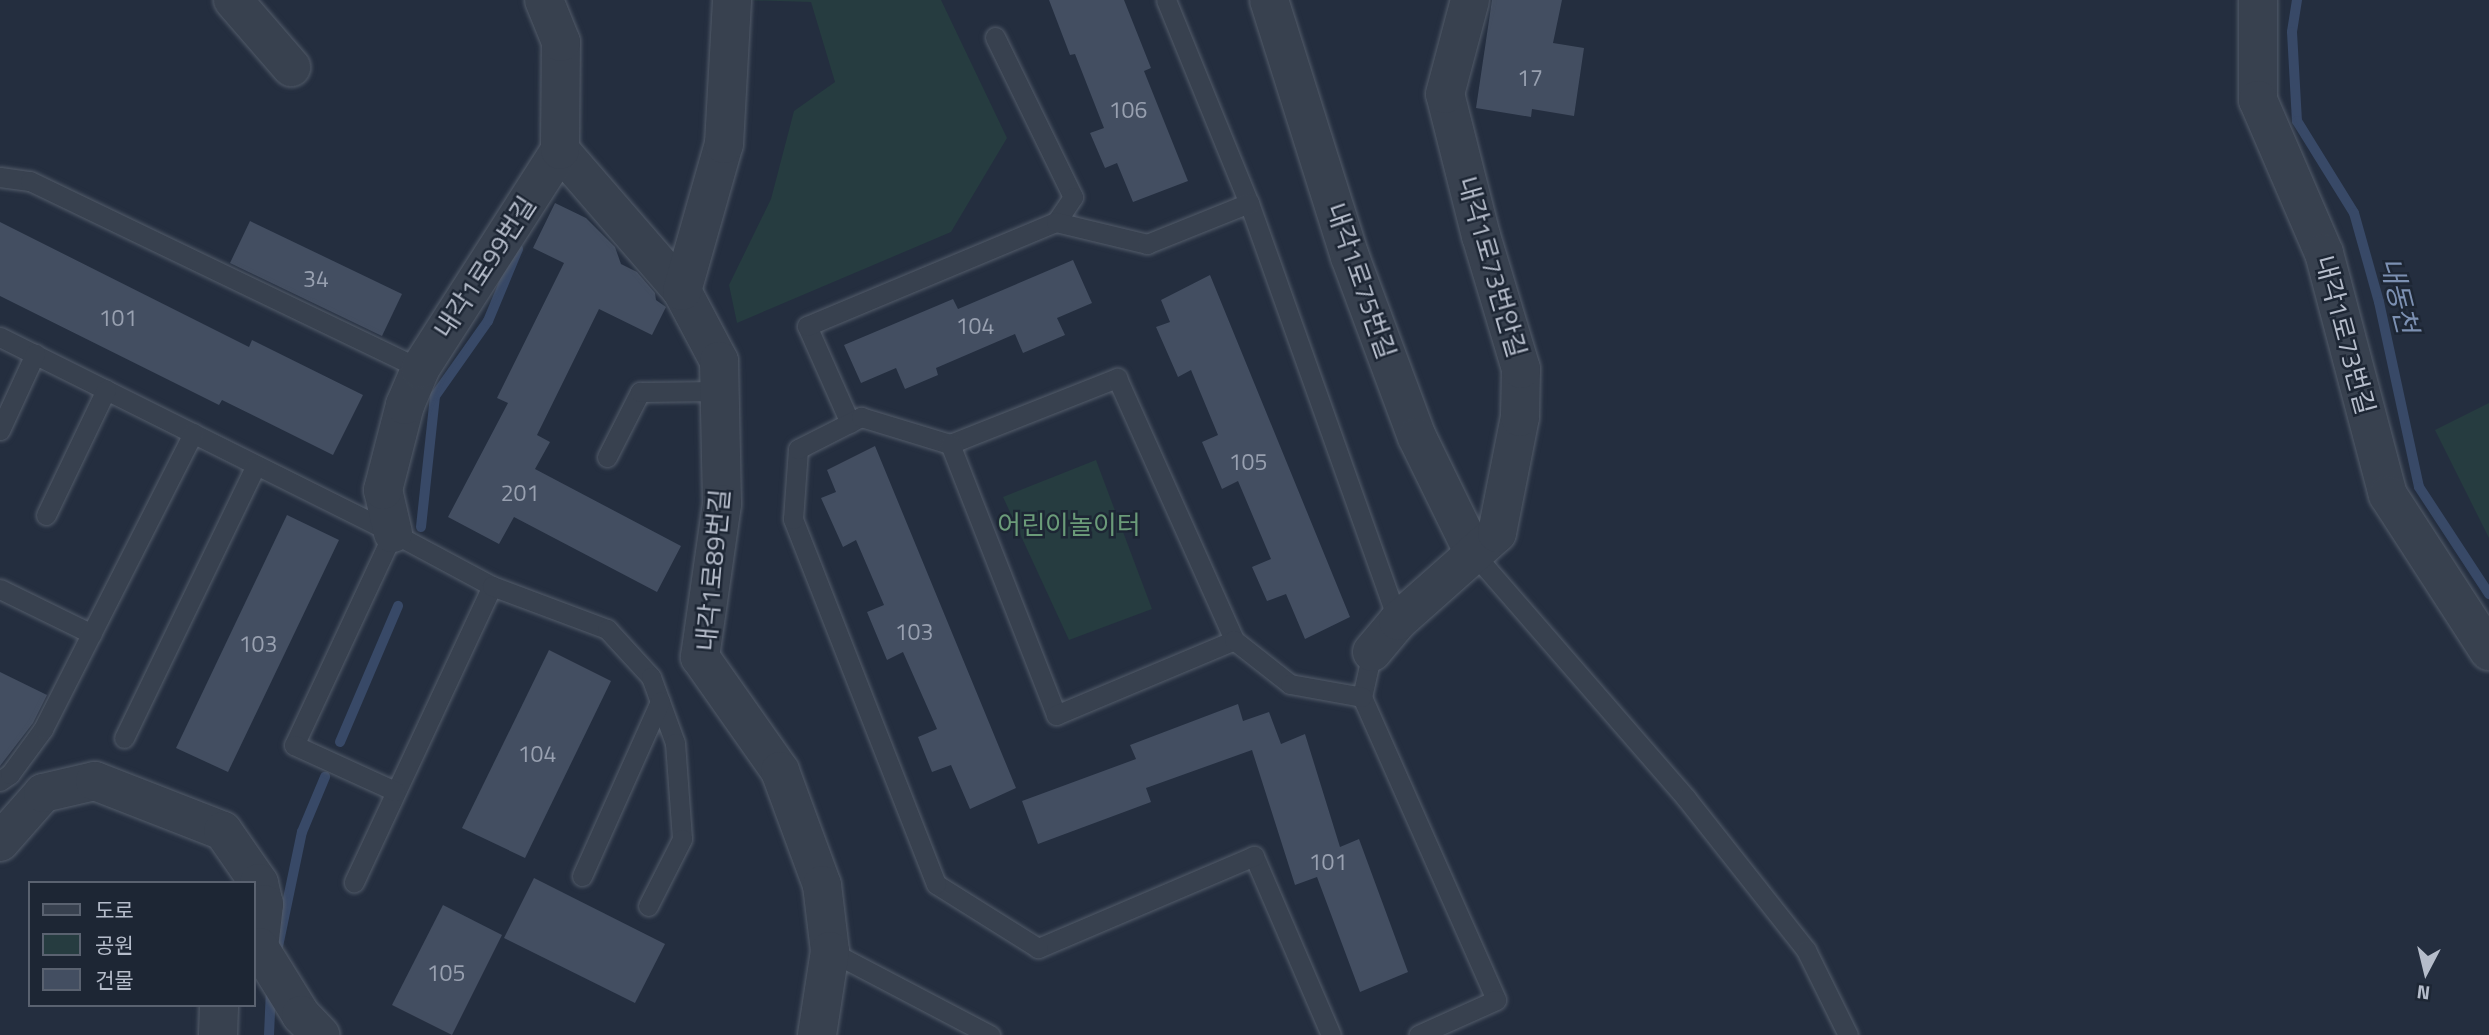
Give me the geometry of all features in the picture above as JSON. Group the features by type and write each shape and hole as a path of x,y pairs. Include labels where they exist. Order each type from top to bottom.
{"street":[{"path":"233,0 291,67"},
{"path":"544,0 561,42 560,150"},
{"path":"682,291 724,144 732,0"},
{"name":"내각1로75번길","path":"1269,0 1350,257 1417,437 1474,554"},
{"name":"내각1로73번안길","path":"1372,652 1398,621 1497,533 1520,417 1521,369 1481,236 1445,94 1470,0"},
{"name":"내각1로73번길","path":"2258,0 2258,100 2324,253 2388,495 2489,651"},
{"name":"내각1로89번길","path":"560,150 682,291 719,361 722,504 700,657 780,771 822,885 830,951 817,1035"},
{"name":"내각1로99번길","path":"393,533 383,490 405,405 420,369 560,150"},
{"path":"0,842 43,793 95,781 223,831 259,883 264,904 256,948 301,1015 320,1035"},
{"path":"218,1035 219,1007"}],"lane":[{"path":"1166,0 1249,203 1398,621"},
{"path":"850,423 807,326 1056,222 1073,197 995,37"},
{"path":"0,177 30,181 420,369"},
{"path":"1056,222 1147,244 1249,203"},
{"path":"0,337 393,533 492,586 607,629 651,677 675,743 682,839 648,906"},
{"path":"0,430 35,354"},
{"path":"1331,1035 1254,856 1038,948 936,884 793,519 798,449 861,417 950,444 1117,377 1234,640 1290,684 1362,697"},
{"path":"46,515 106,390"},
{"path":"607,457 640,392 720,391"},
{"path":"0,780 10,774 43,729 193,433"},
{"path":"950,444 1056,715 1234,640"},
{"path":"124,738 256,465"},
{"path":"393,533 294,745 395,791"},
{"path":"1474,554 1686,798 1806,950 1848,1035"},
{"path":"354,882 492,586"},
{"path":"0,589 92,634"},
{"path":"1372,652 1362,697 1496,1000 1418,1035"},
{"path":"582,876 660,702"},
{"path":"830,951 990,1035"}],"green space":[{"path":"742,0 941,0 1007,138 951,232 737,323 729,285 771,199 794,111 835,82 811,2"},
{"path":"2489,403 2489,538 2435,430"},
{"name":"어린이놀이터","path":"1096,460 1152,609 1069,640 1003,497"}],"building":[{"path":"1049,0 1124,0 1151,68 1144,71 1188,181 1133,202 1117,163 1105,168 1090,133 1104,128 1075,54 1070,55"},
{"path":"1492,0 1562,0 1553,43 1584,48 1574,116 1532,109 1531,117 1476,108"},
{"path":"555,203 586,218 615,247 621,264 637,272 655,293 656,300 666,307 652,335 599,309 537,435 550,442 535,469 681,546 657,592 514,517 499,544 448,517 508,403 497,398 564,263 533,248"},
{"path":"250,221 402,294 382,336 230,263"},
{"path":"0,222 249,347 252,340 363,395 333,455 222,400 219,405 0,296"},
{"path":"1073,260 1092,303 1057,318 1065,335 1023,353 1015,334 936,368 938,375 905,389 896,368 861,383 844,345 953,299 958,309"},
{"path":"1210,275 1350,617 1305,639 1286,594 1267,601 1252,567 1271,559 1238,481 1222,489 1202,442 1218,435 1191,370 1178,377 1156,327 1170,322 1161,300"},
{"path":"875,446 1016,788 970,809 951,765 932,772 918,737 937,729 903,652 887,660 867,612 884,605 856,540 843,547 821,498 836,492 827,470"},
{"path":"287,515 339,540 228,772 176,748"},
{"path":"549,650 611,681 525,858 462,828"},
{"path":"0,672 47,695 33,723 0,766"},
{"path":"1238,704 1243,721 1269,712 1281,744 1305,734 1340,847 1359,839 1408,972 1360,992 1317,877 1295,885 1252,750 1146,788 1151,802 1038,844 1022,801 1136,759 1130,745"},
{"path":"534,878 665,944 635,1003 504,938"},
{"path":"443,905 502,935 452,1035 392,1005"}],"waterway":[{"name":"내동천","path":"2297,0 2292,32 2297,121 2354,213 2379,302 2419,487 2489,594"},
{"path":"421,527 435,396 488,321 518,249"},
{"path":"340,742 398,606"},
{"path":"276,956 302,832 325,777"},
{"path":"269,1035 271,989"}]}
